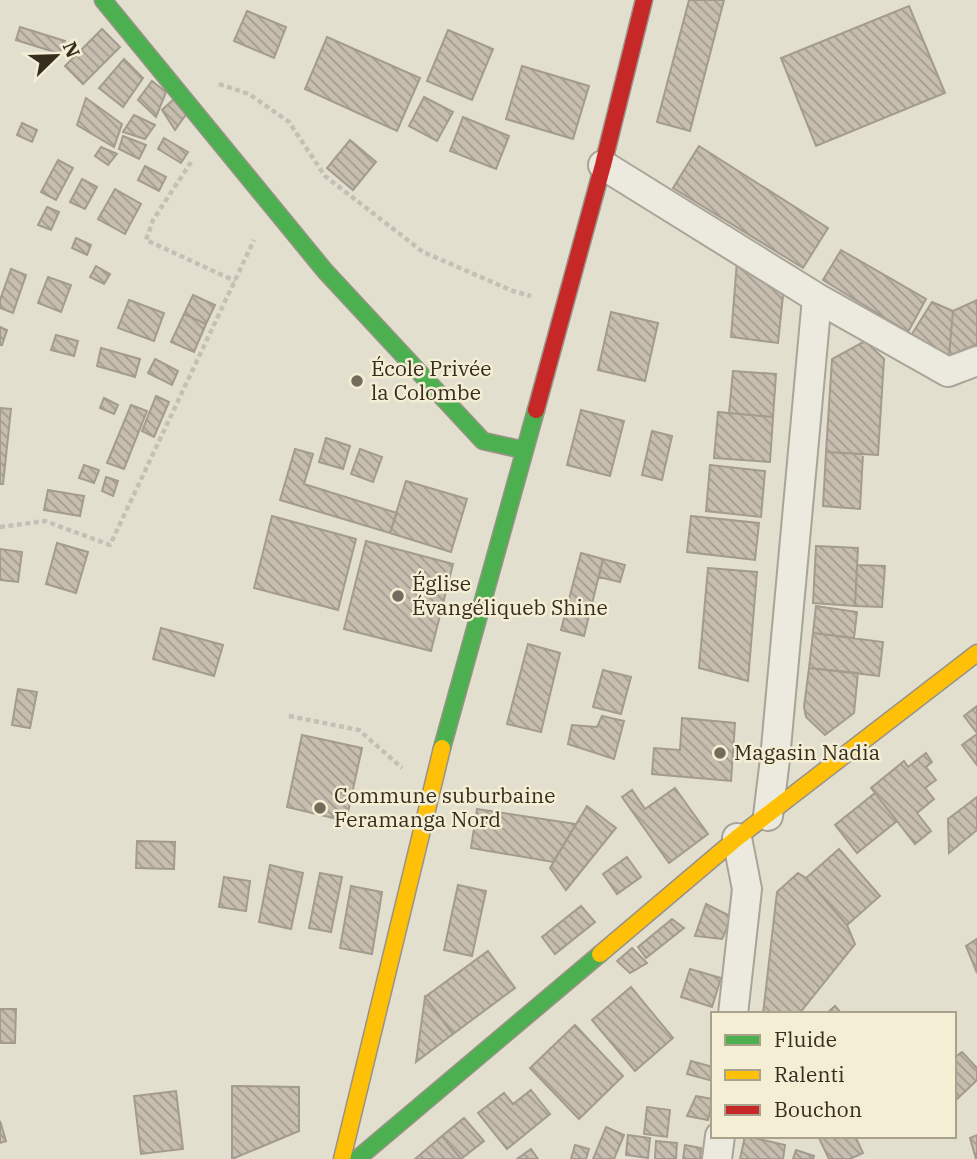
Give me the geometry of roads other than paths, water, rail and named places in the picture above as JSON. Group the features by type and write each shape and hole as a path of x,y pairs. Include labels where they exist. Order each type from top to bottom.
{"street":[{"path":"103,0 325,271 483,441 524,450"},
{"path":"342,1159 430,789 603,164 644,0"},
{"path":"603,164 817,298 948,372 977,361"},
{"path":"768,816 817,298"},
{"path":"357,1159 737,838 977,653"},
{"path":"733,1012 747,889 737,838"},
{"path":"717,1159 720,1138"}],"place":[{"name":"École Privée la Colombe","path":"357,381"},
{"name":"Église Évangéliqueb Shine","path":"398,596"},
{"name":"Magasin Nadia","path":"720,753"},
{"name":"Commune suburbaine Feramanga Nord","path":"320,808"}]}
